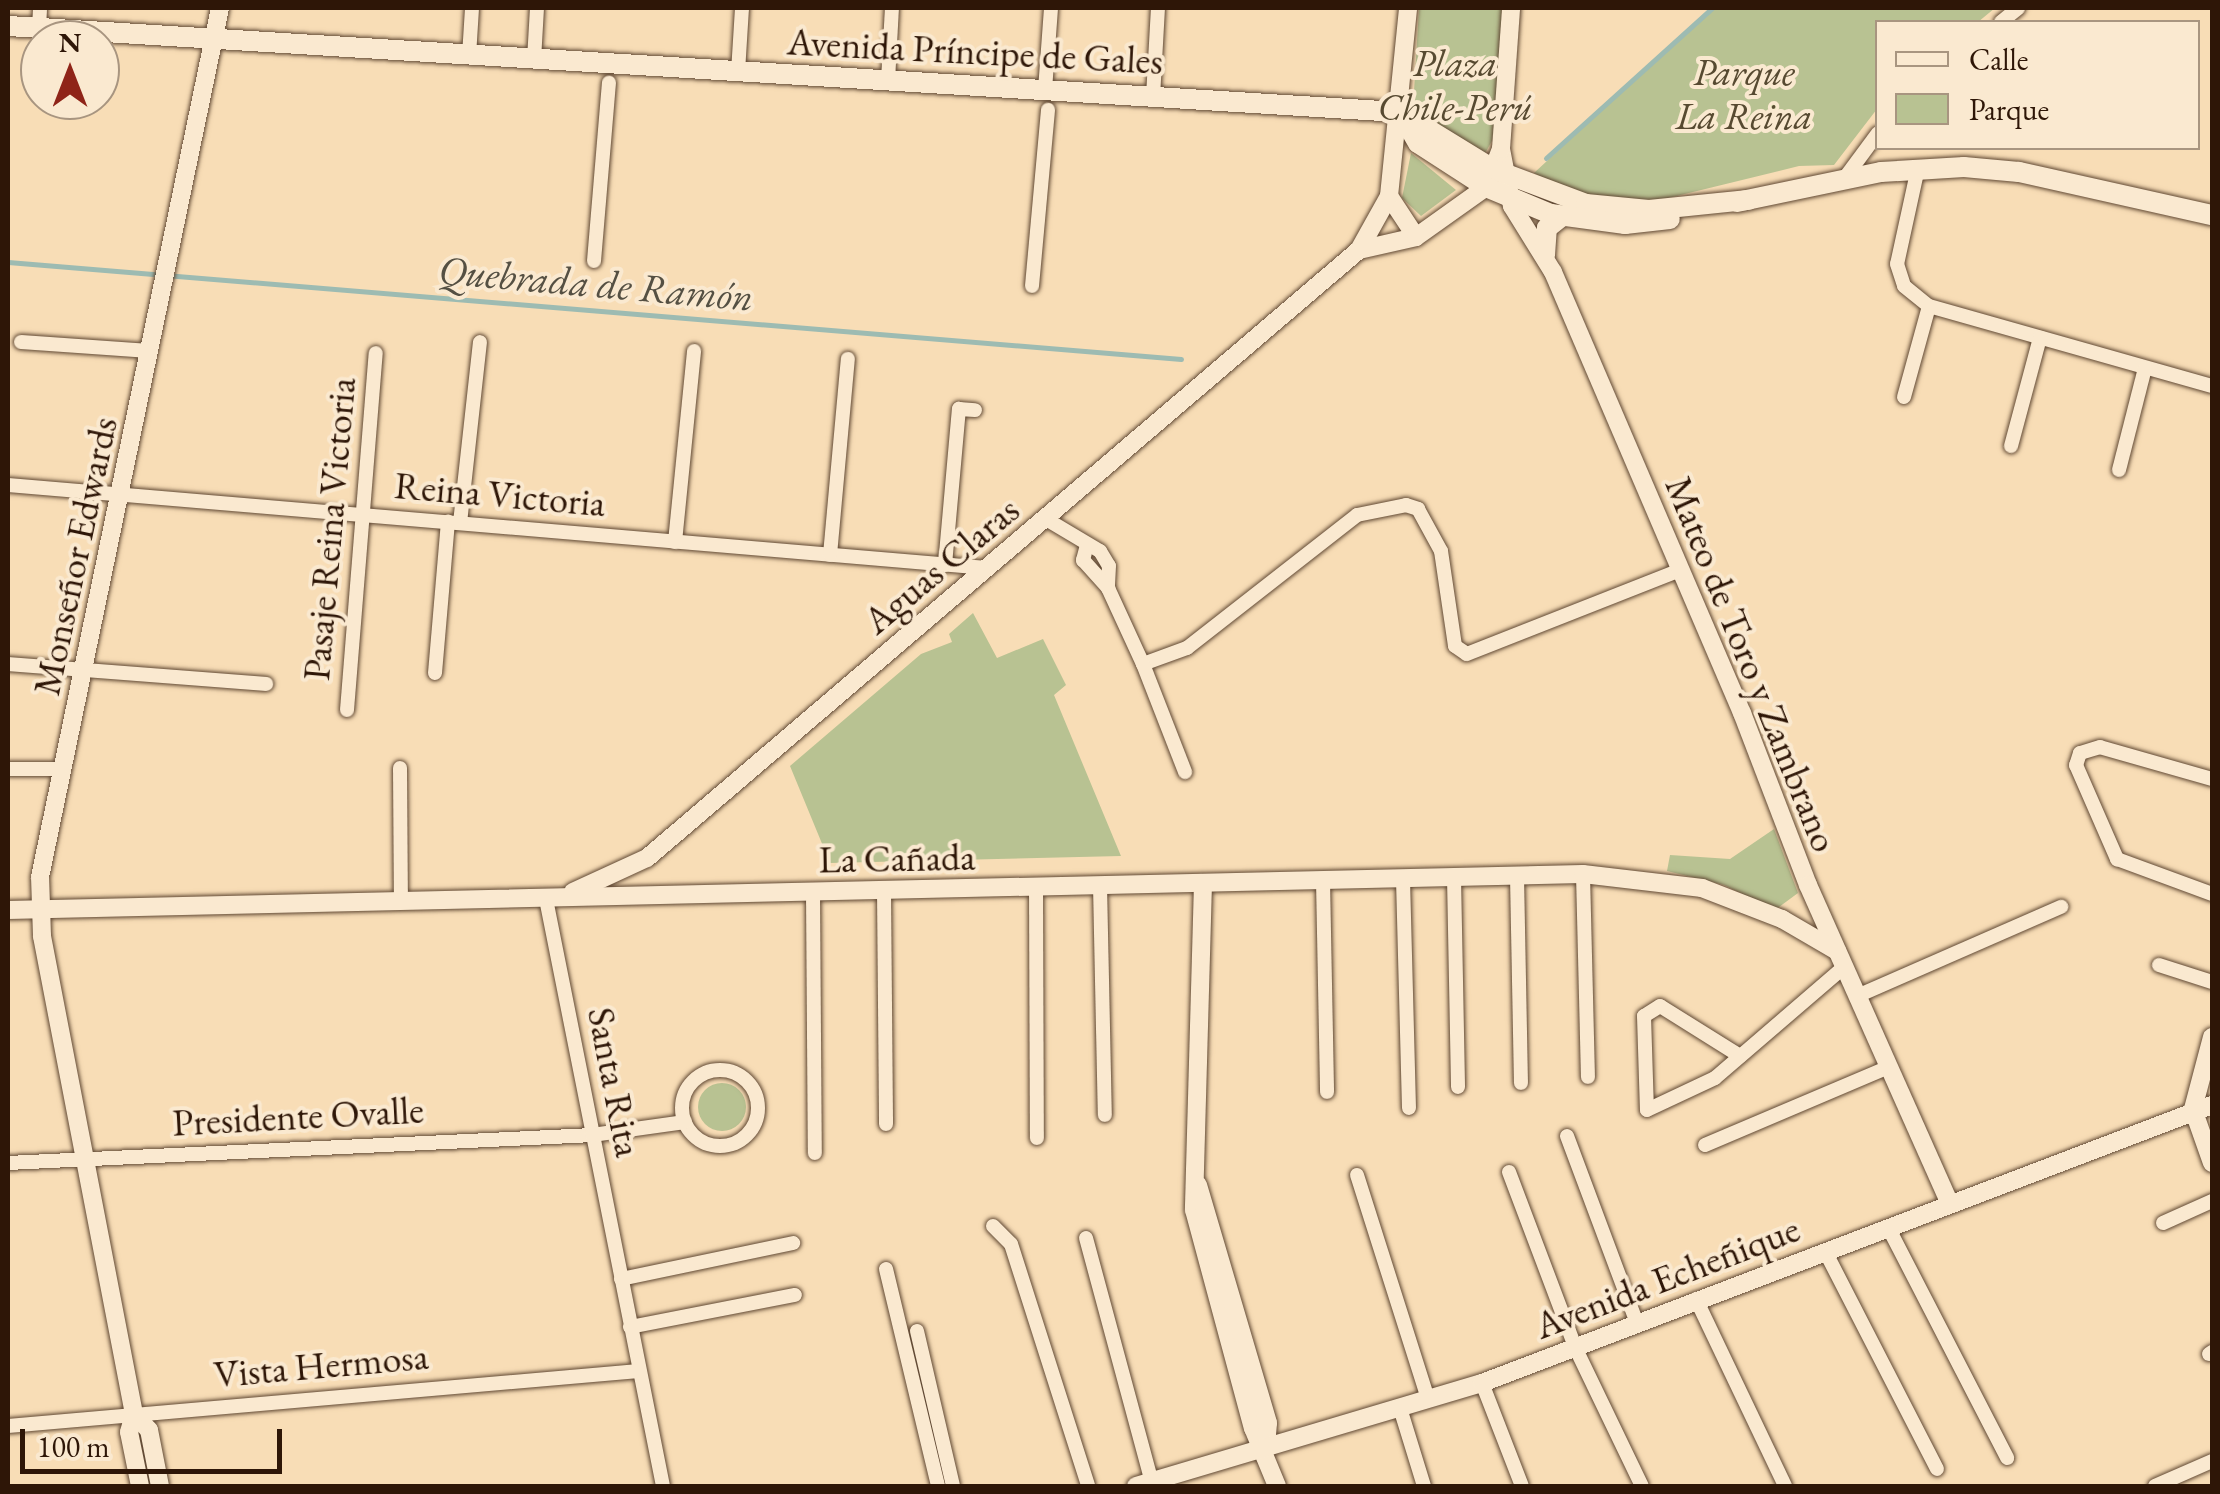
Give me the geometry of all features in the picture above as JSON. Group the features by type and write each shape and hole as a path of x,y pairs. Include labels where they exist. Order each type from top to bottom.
{"main road":[{"name":"Avenida Príncipe de Gales","path":"8,26 39,18 214,41 888,81 1046,100 1152,97 1400,112"},
{"path":"1400,112 1418,144 1494,177 1586,204 1648,210 1748,200"},
{"path":"1494,177 1509,196 1562,216 1652,223 1844,178 1918,168 2019,172 2212,215"},
{"path":"1545,255 1549,223 1562,216"}],"street":[{"name":"Monseñor Edwards","path":"140,1486 128,1432 134,1414 40,910 40,877 220,8"},
{"path":"469,56 472,8"},
{"path":"534,60 536,8"},
{"path":"738,72 742,8"},
{"path":"888,81 892,8"},
{"path":"1032,286 1051,8"},
{"path":"1152,97 1158,8"},
{"name":"Aguas Claras","path":"546,898 592,887 648,858 1359,250 1390,196 1408,8"},
{"path":"1494,177 1501,149 1511,8"},
{"path":"594,261 609,83"},
{"path":"1844,178 1875,137"},
{"path":"1918,168 1897,264 1904,286 1929,306 2211,386"},
{"name":"Aguas Claras","path":"1359,250 1416,237 1494,177"},
{"path":"1390,196 1416,237"},
{"name":"Mateo de Toro y Zambrano","path":"1509,196 1545,255 1680,570 1820,913 1950,1204"},
{"path":"1904,396 1929,306"},
{"path":"2011,446 2040,338"},
{"path":"21,342 150,351"},
{"path":"435,673 480,342"},
{"path":"676,542 694,351"},
{"name":"Pasaje Reina Victoria","path":"347,710 376,353"},
{"path":"830,555 848,359"},
{"path":"2119,470 2145,368"},
{"path":"944,564 960,409 975,410"},
{"name":"Reina Victoria","path":"8,486 986,568"},
{"path":"1143,664 1187,648 1357,516 1406,505 1418,510 1441,550 1455,646 1467,654 1680,570"},
{"path":"1046,519 1086,545 1083,560 1091,576 1110,592 1186,772"},
{"path":"8,664 266,684"},
{"path":"2212,779 2100,747 2080,754 2076,765 2117,859 2212,894"},
{"path":"400,768 400,902"},
{"path":"8,769 64,769"},
{"path":"648,858 649,882 666,896"},
{"path":"1583,874 1588,1077"},
{"name":"La Cañada","path":"8,910 1583,874 1702,888 1782,918 1841,959"},
{"path":"1517,876 1521,1083"},
{"path":"1454,877 1458,1088"},
{"path":"1403,878 1409,1108"},
{"path":"1322,880 1327,1092"},
{"path":"1203,883 1195,1179 1268,1424 1266,1449 1277,1486"},
{"path":"1100,886 1105,1115"},
{"path":"1036,887 1037,1138"},
{"path":"884,890 886,1124"},
{"path":"813,892 815,1153"},
{"name":"Santa Rita","path":"546,898 663,1486"},
{"path":"1857,996 2061,907"},
{"name":"La Cañada","path":"1782,918 1820,913"},
{"path":"1740,1056 1660,1006 1644,1016 1647,1110 1715,1078 1740,1056 1841,959"},
{"path":"2159,965 2212,982"},
{"path":"2212,1037 2192,1110 2212,1163"},
{"path":"1705,1145 1889,1067"},
{"path":"709,1072 745,1079 758,1100 754,1125 737,1142 712,1146 685,1122 689,1086 709,1072"},
{"name":"Avenida Echeñique","path":"1144,1485 1482,1383 2192,1110 2212,1106"},
{"name":"Presidente Ovalle","path":"8,1163 592,1135 685,1122"},
{"path":"1567,1136 1637,1323"},
{"path":"1509,1172 1575,1347 1642,1486"},
{"path":"1357,1175 1428,1400"},
{"path":"2163,1223 2212,1201"},
{"path":"993,1226 1011,1244 1088,1486"},
{"path":"1888,1227 2007,1458"},
{"path":"1086,1238 1144,1485"},
{"path":"621,1279 793,1243"},
{"path":"1826,1251 1937,1469"},
{"path":"886,1270 938,1486"},
{"path":"630,1327 795,1295"},
{"path":"1696,1299 1785,1486"},
{"path":"916,1332 953,1486"},
{"name":"Vista Hermosa","path":"8,1426 639,1371"},
{"path":"1482,1383 1522,1486"},
{"path":"1400,1408 1424,1486"},
{"name":"Monseñor Edwards","path":"134,1414 149,1430 160,1486"},
{"path":"2155,1486 2212,1462"}],"green space":[{"name":"Plaza Chile-Perú","path":"1419,8 1503,8 1493,139 1483,157 1413,108"},
{"name":"Parque La Reina","path":"1712,8 1995,8 1980,20 1875,20 1875,112 1834,165 1799,166 1648,203 1581,199 1534,173"},
{"path":"1411,153 1456,190 1421,216 1402,198"},
{"path":"973,613 997,658 1043,639 1066,685 1054,695 1121,856 830,863 790,766 921,654 952,642 949,634"},
{"path":"1774,829 1798,893 1775,910 1724,885 1667,871 1670,855 1730,859"},
{"path":"722,1083 739,1090 746,1107 739,1124 722,1131 705,1124 698,1107 705,1090"}],"waterway":[{"name":"Quebrada de Ramón","path":"1546,158 1712,8"},
{"name":"Quebrada de Ramón","path":"8,262 1181,359"}]}
